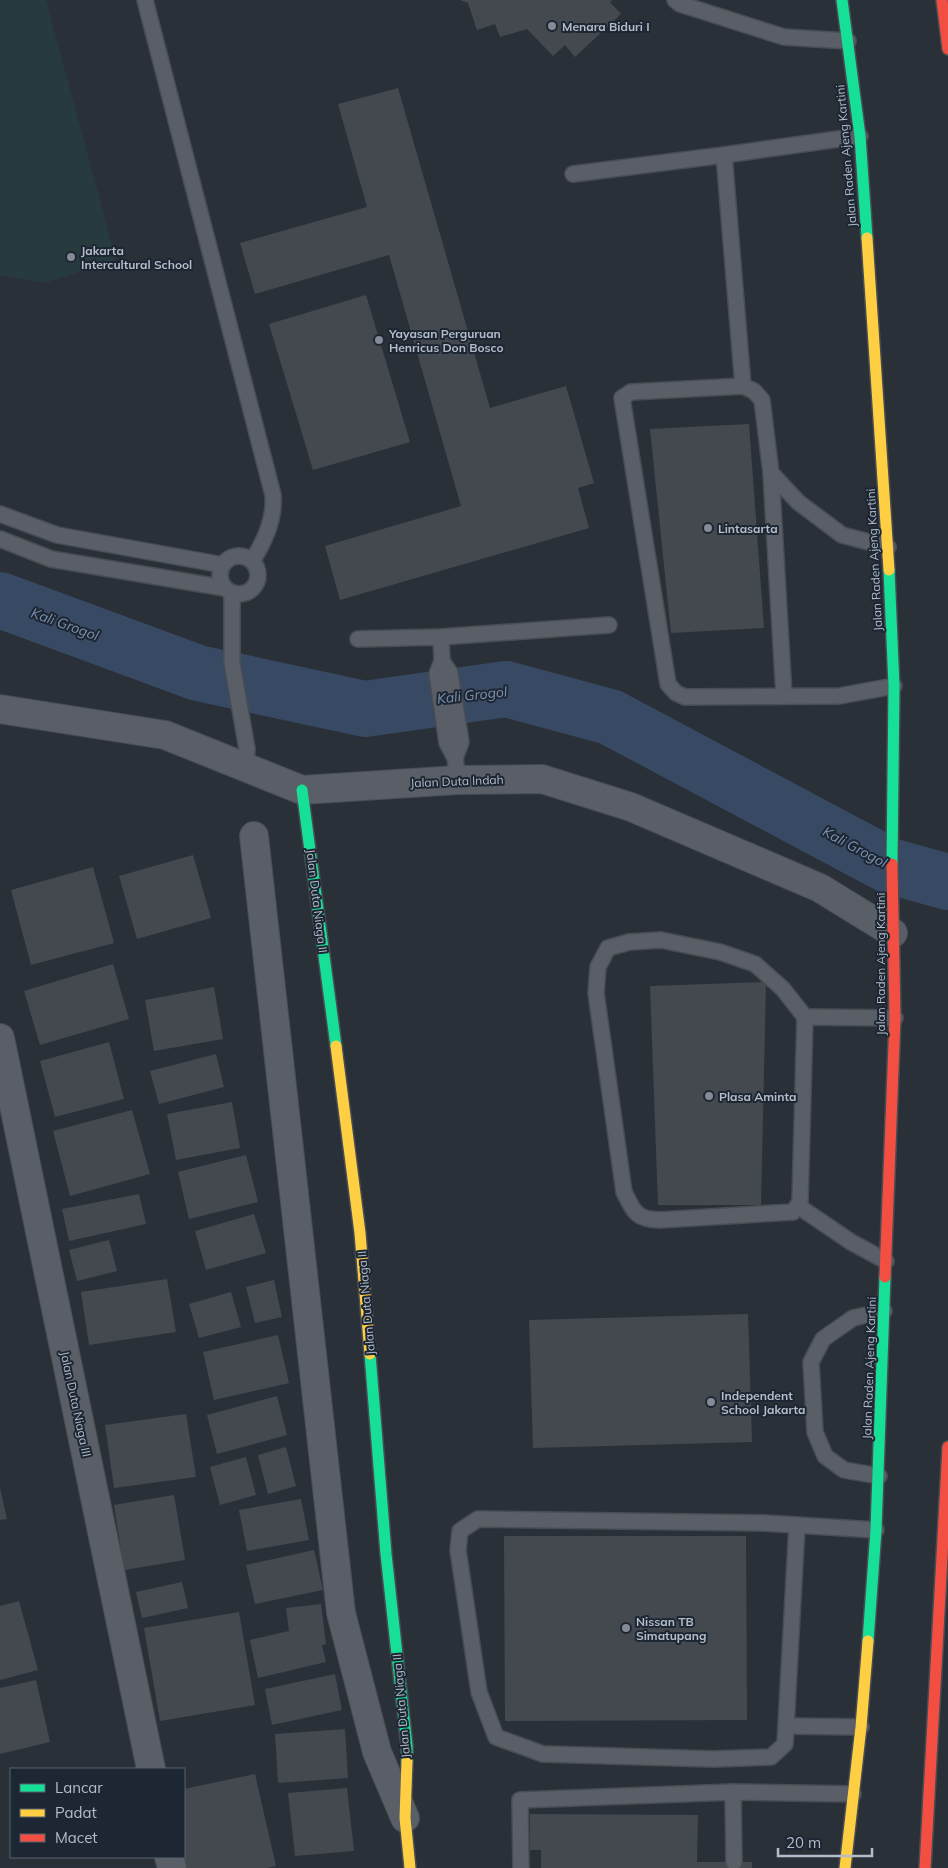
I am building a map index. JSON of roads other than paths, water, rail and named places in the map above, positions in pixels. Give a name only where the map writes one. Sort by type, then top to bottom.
[{"type":"main road","name":"Jalan Raden Ajeng Kartini","points":[[842,0],[860,136],[888,547],[894,686],[892,921],[895,1018],[876,1530],[861,1727],[845,1868]]},
{"type":"main road","points":[[942,0],[948,49]]},
{"type":"main road","name":"Jalan Duta Niaga II","points":[[302,790],[360,1233],[386,1554],[407,1746],[405,1818],[410,1868]]},
{"type":"main road","points":[[925,1868],[948,1447]]},
{"type":"street","name":"Jalan Duta Indah","points":[[0,709],[165,735],[247,759],[302,790],[456,769],[542,779],[631,807],[892,921]]},
{"type":"street","name":"Jalan Duta Niaga II","points":[[254,836],[341,1613],[377,1752],[405,1818]]},
{"type":"street","name":"Jalan Duta Niaga III","points":[[0,1038],[151,1768]]},
{"type":"lane","points":[[146,0],[273,495],[272,519],[263,544],[252,561]]},
{"type":"lane","points":[[675,0],[680,4],[784,37],[848,40]]},
{"type":"lane","points":[[573,174],[724,156],[860,136]]},
{"type":"lane","points":[[724,156],[744,386]]},
{"type":"lane","points":[[784,696],[771,474],[762,400],[754,391],[744,386],[631,392],[622,398],[621,406],[668,684],[676,693],[685,697],[839,696],[894,686]]},
{"type":"lane","points":[[771,474],[798,502],[842,535],[888,547]]},
{"type":"lane","points":[[0,514],[57,535],[222,564]]},
{"type":"lane","points":[[0,539],[50,559],[229,591],[241,594],[249,591],[255,585],[257,568],[252,561],[246,556],[237,555],[229,558],[222,564],[220,572],[221,581],[229,591],[232,663],[247,759]]},
{"type":"lane","points":[[358,639],[441,637],[609,625]]},
{"type":"lane","points":[[441,637],[443,669],[456,769]]},
{"type":"lane","points":[[661,940],[720,952],[755,964],[784,989],[805,1017],[798,1206],[790,1213],[659,1220],[644,1219],[633,1211],[624,1192],[596,993],[598,966],[608,948],[629,942],[661,940]]},
{"type":"lane","points":[[805,1017],[895,1018]]},
{"type":"lane","points":[[798,1206],[851,1242],[886,1261]]},
{"type":"lane","points":[[879,1476],[844,1470],[825,1456],[815,1432],[811,1362],[823,1339],[853,1318],[884,1312]]},
{"type":"lane","points":[[797,1525],[785,1744],[771,1757],[714,1759],[543,1754],[496,1737],[479,1692],[458,1550],[460,1531],[478,1519],[764,1522],[876,1530]]},
{"type":"lane","points":[[786,1726],[861,1727]]},
{"type":"lane","points":[[521,1868],[520,1800],[734,1792],[853,1794]]},
{"type":"lane","points":[[734,1792],[734,1862]]},
{"type":"waterway","name":"Kali Grogol","points":[[0,600],[198,673],[365,709],[506,689],[610,717],[890,866],[948,882]]},
{"type":"place","name":"Menara Biduri I","points":[[552,26]]},
{"type":"place","name":"Jakarta Intercultural School","points":[[71,257]]},
{"type":"place","name":"Yayasan Perguruan Henricus Don Bosco","points":[[379,340]]},
{"type":"place","name":"Lintasarta","points":[[708,528]]},
{"type":"place","name":"Plasa Aminta","points":[[709,1096]]},
{"type":"place","name":"Independent School Jakarta","points":[[711,1402]]},
{"type":"place","name":"Nissan TB Simatupang","points":[[626,1628]]}]
